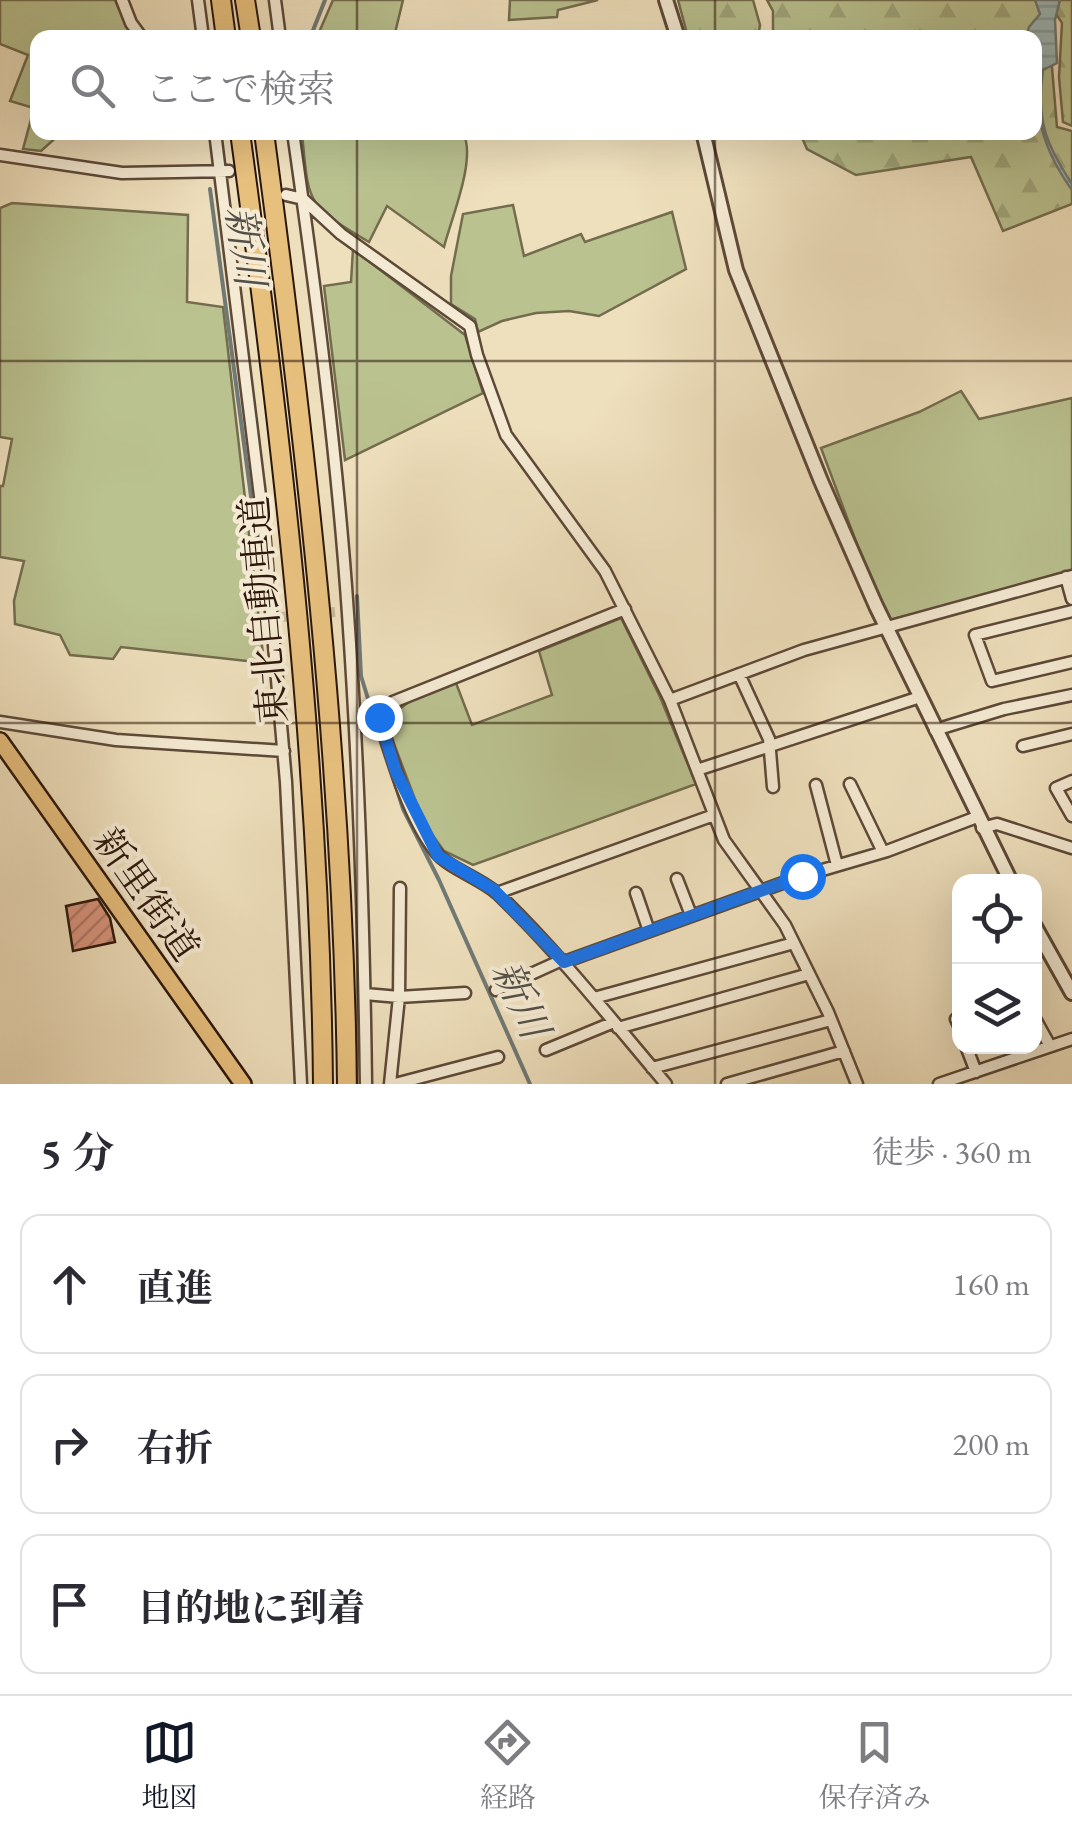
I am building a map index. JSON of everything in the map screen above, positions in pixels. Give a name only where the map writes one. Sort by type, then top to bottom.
[{"type":"highway","points":[[221,0],[225,30]]},
{"type":"highway","points":[[246,0],[250,30]]},
{"type":"highway","name":"東北自動車道","points":[[241,140],[276,410],[302,670],[319,936],[323,1084]]},
{"type":"highway","name":"東北自動車道","points":[[265,140],[300,408],[326,668],[341,900],[347,1084]]},
{"type":"main road","name":"新里街道","points":[[0,741],[243,1084]]},
{"type":"street","points":[[122,0],[136,30]]},
{"type":"street","points":[[198,0],[201,30]]},
{"type":"street","points":[[275,0],[279,30]]},
{"type":"street","points":[[666,0],[675,30]]},
{"type":"street","points":[[216,140],[224,170],[276,618],[301,1084]]},
{"type":"street","points":[[295,140],[323,348],[342,611],[361,724],[366,1084]]},
{"type":"street","points":[[705,140],[736,270],[822,485],[979,823],[1007,874]]},
{"type":"street","points":[[0,155],[122,173],[224,170]]},
{"type":"street","points":[[286,196],[302,199],[341,234],[470,326],[506,435],[605,571],[670,700],[724,840],[794,944],[857,1084]]},
{"type":"street","points":[[670,700],[804,650],[1069,577],[1072,599]]},
{"type":"street","points":[[361,724],[379,717],[394,702],[624,609]]},
{"type":"street","points":[[1072,611],[976,635],[992,681],[1072,662]]},
{"type":"street","points":[[739,674],[769,745],[773,787]]},
{"type":"street","points":[[935,730],[1004,709],[1072,695]]},
{"type":"street","points":[[697,770],[920,698]]},
{"type":"street","points":[[379,717],[396,772],[438,856],[497,894],[563,961],[666,1084]]},
{"type":"street","points":[[0,722],[116,740],[284,751]]},
{"type":"street","points":[[1023,746],[1072,734]]},
{"type":"street","points":[[1072,781],[1056,788],[1072,816]]},
{"type":"street","points":[[850,784],[884,852]]},
{"type":"street","points":[[816,786],[838,865]]},
{"type":"street","points":[[497,894],[714,815]]},
{"type":"street","points":[[496,990],[563,961],[760,890],[979,823],[997,824],[1072,848]]},
{"type":"street","points":[[677,879],[691,915]]},
{"type":"street","points":[[400,888],[393,1084],[498,1057]]},
{"type":"street","points":[[636,894],[649,931]]},
{"type":"street","points":[[1042,939],[1072,993]]},
{"type":"street","points":[[594,998],[794,944]]},
{"type":"street","points":[[546,1050],[616,1025],[809,974]]},
{"type":"street","points":[[365,994],[399,997],[466,993]]},
{"type":"street","points":[[652,1068],[831,1020]]},
{"type":"street","points":[[1042,1032],[1050,1046]]},
{"type":"street","points":[[939,1084],[1072,1039]]},
{"type":"street","points":[[727,1084],[844,1051]]},
{"type":"street","points":[[969,1054],[976,1072]]},
{"type":"green space","points":[[0,0],[115,0],[130,30],[30,30],[30,107],[10,101],[28,55],[0,44]]},
{"type":"green space","points":[[333,0],[403,0],[396,30],[320,30]]},
{"type":"green space","points":[[510,0],[598,0],[558,10],[557,17],[509,20]]},
{"type":"green space","points":[[678,0],[753,0],[760,25],[759,30],[686,30]]},
{"type":"green space","points":[[767,0],[1040,0],[1048,20],[1057,127],[1072,131],[1072,204],[1003,231],[971,157],[856,175],[807,149],[803,140],[1042,140],[1042,30],[773,30],[773,11]]},
{"type":"green space","points":[[1047,0],[1072,0],[1072,126],[1063,122],[1059,77],[1062,23]]},
{"type":"green space","points":[[30,123],[30,140],[53,140],[41,151],[23,149]]},
{"type":"green space","points":[[303,140],[465,140],[466,144],[465,173],[444,247],[387,206],[369,242],[322,210],[314,200],[306,175]]},
{"type":"green space","points":[[12,203],[188,215],[187,302],[223,307],[264,663],[121,647],[113,659],[70,655],[60,635],[15,624],[14,601],[24,561],[0,557],[0,486],[12,439],[0,437],[0,208]]},
{"type":"green space","points":[[513,205],[524,256],[581,234],[585,242],[672,212],[686,269],[599,316],[569,311],[536,313],[478,332],[475,319],[451,304],[451,276],[463,214]]},
{"type":"green space","points":[[353,249],[465,335],[483,393],[345,460],[324,286],[351,282]]},
{"type":"green space","points":[[961,391],[979,419],[1072,398],[1072,572],[890,620],[821,448],[919,412]]},
{"type":"green space","points":[[621,618],[660,697],[696,784],[473,865],[444,851],[424,823],[385,720],[422,692],[456,683],[472,725],[552,695],[539,651]]},
{"type":"water","points":[[1035,0],[1060,0],[1055,20],[1057,63],[1043,70],[1042,86],[1042,30],[1028,30],[1040,14]]},
{"type":"water","points":[[1042,117],[1049,143],[1072,190],[1050,153]]},
{"type":"building","points":[[98,899],[110,918],[115,942],[73,951],[66,906]]},
{"type":"waterway","name":"新川","points":[[313,30],[325,0]]},
{"type":"waterway","name":"新川","points":[[210,189],[258,549]]},
{"type":"waterway","name":"新川","points":[[357,596],[361,676],[373,715]]},
{"type":"waterway","name":"新川","points":[[391,771],[403,809],[530,1084]]},
{"type":"tunnel","points":[[281,617],[335,612]]},
{"type":"route","points":[[379,717],[396,772],[438,856],[494,890],[564,962],[802,876]]}]
